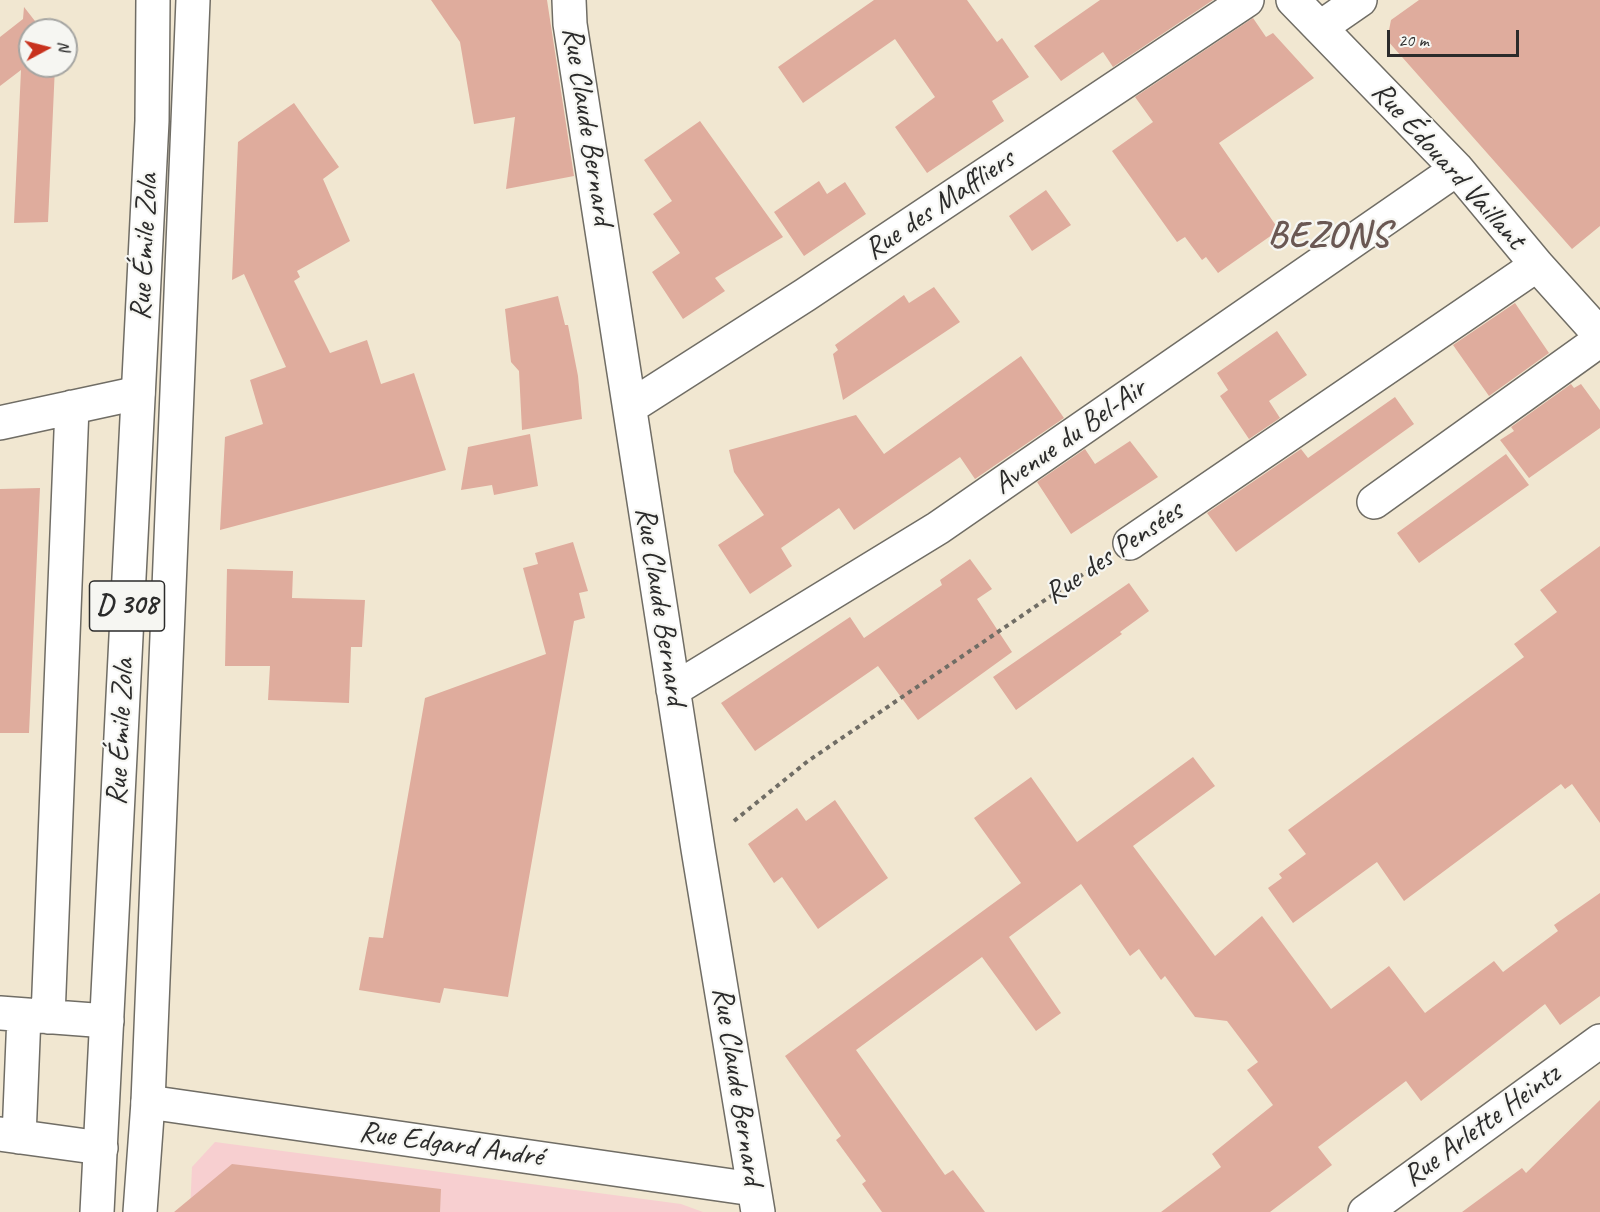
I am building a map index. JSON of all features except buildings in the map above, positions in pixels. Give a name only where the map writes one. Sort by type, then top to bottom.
[{"type":"street","name":"Rue Émile Zola","points":[[97,1212],[152,121],[153,0]]},
{"type":"street","name":"Rue Émile Zola","points":[[140,1212],[148,1102],[193,0]]},
{"type":"street","name":"Rue Claude Bernard","points":[[569,0],[570,24],[673,690],[755,1200]]},
{"type":"street","name":"Rue des Maffliers","points":[[630,407],[805,296],[1247,0]]},
{"type":"street","name":"Rue Édouard Vaillant","points":[[1293,0],[1457,169],[1600,338]]},
{"type":"street","points":[[1321,27],[1360,0]]},
{"type":"street","name":"Avenue du Bel-Air","points":[[673,690],[938,528],[1457,169]]},
{"type":"street","name":"Rue des Pensées","points":[[1130,543],[1537,266]]},
{"type":"street","points":[[1374,502],[1600,338]]},
{"type":"street","points":[[0,423],[138,393]]},
{"type":"street","points":[[72,407],[24,1015],[9,1135],[101,1148]]},
{"type":"street","points":[[24,1015],[107,1021]]},
{"type":"street","name":"Rue Arlette Heintz","points":[[1365,1212],[1600,1041]]},
{"type":"street","name":"Rue Edgard André","points":[[148,1102],[755,1200]]},
{"type":"path","name":"Rue des Pensées","points":[[698,849],[808,761],[1130,543]]},
{"type":"shaded area","points":[[215,1142],[681,1204],[703,1212],[190,1212],[192,1167]]},
{"type":"district","name":"BEZONS","points":[[1329,237]]}]
